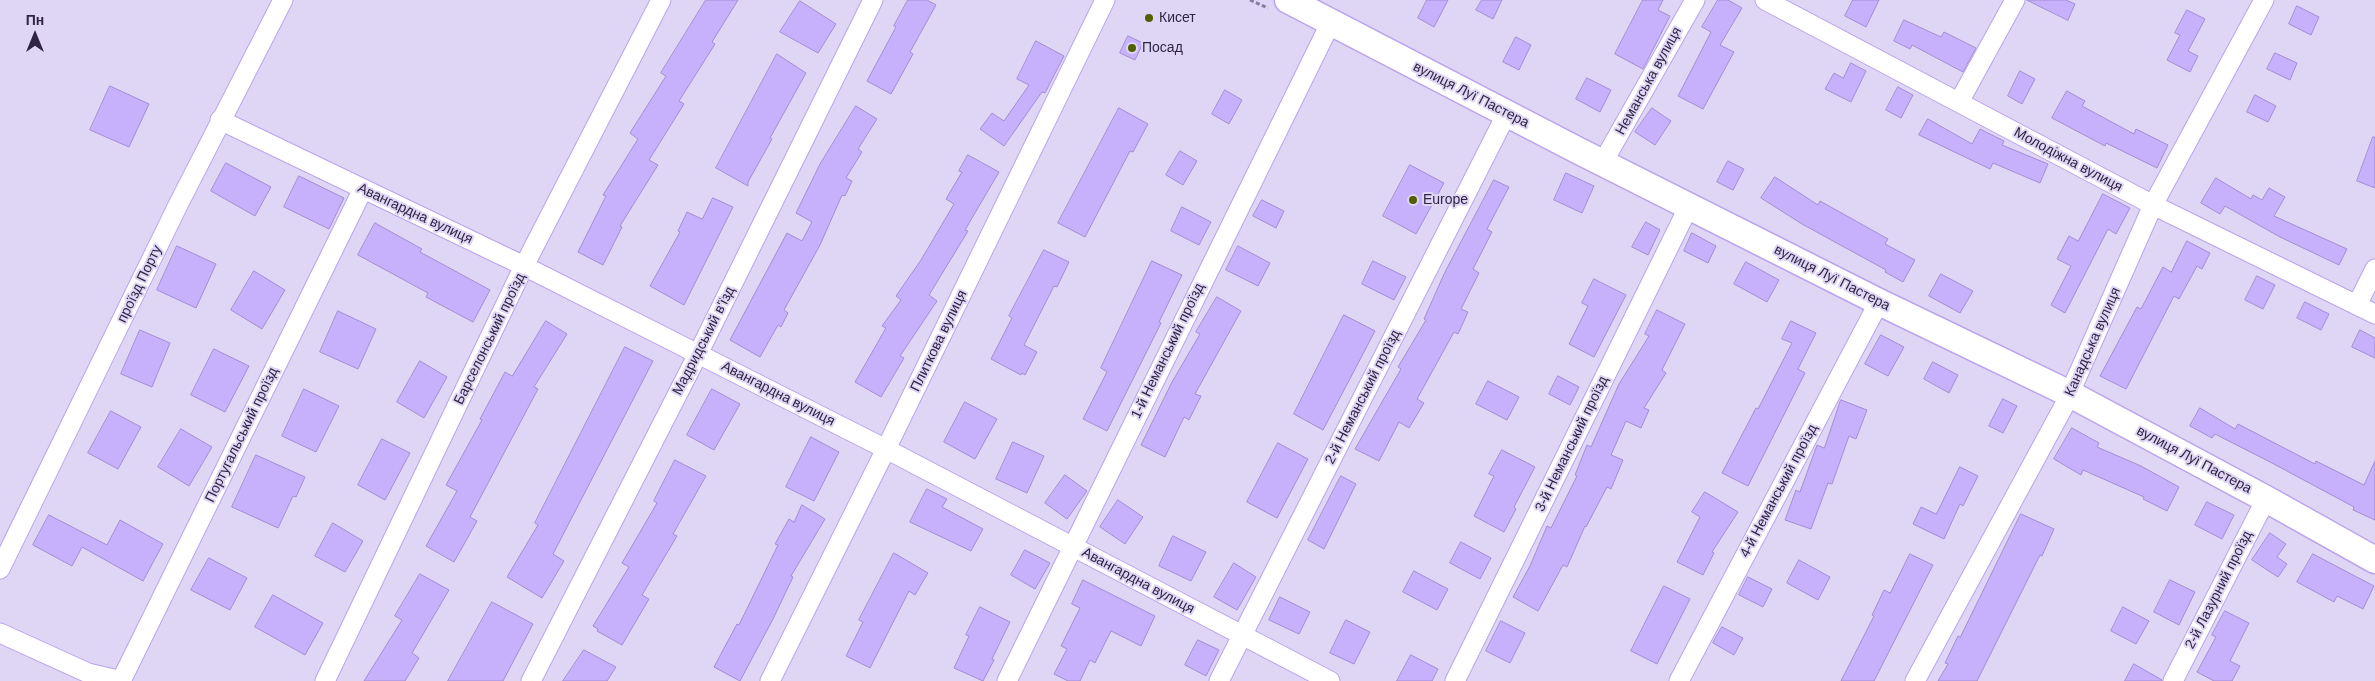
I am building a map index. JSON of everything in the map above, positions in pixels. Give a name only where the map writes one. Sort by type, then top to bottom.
[{"type":"street","name":"проїзд Порту","points":[[0,569],[220,120],[283,0]]},
{"type":"street","name":"Барселонський проїзд","points":[[325,681],[524,266],[662,0]]},
{"type":"street","name":"Мадридський в'їзд","points":[[531,681],[698,354],[873,0]]},
{"type":"street","name":"Плиткова вулиця","points":[[770,681],[886,449],[1105,0]]},
{"type":"street","name":"вулиця Луї Пастера","points":[[1288,0],[1879,302],[2070,394],[2375,560]]},
{"type":"street","name":"Неманська вулиця","points":[[1603,162],[1694,0]]},
{"type":"street","name":"Молодіжна вулиця","points":[[1765,0],[2153,205],[2375,314]]},
{"type":"street","points":[[1959,102],[2015,0]]},
{"type":"street","name":"Канадська вулиця","points":[[1915,681],[2070,394],[2153,205],[2264,0]]},
{"type":"street","name":"1-й Неманський проїзд","points":[[1007,681],[1331,22]]},
{"type":"street","name":"2-й Неманський проїзд","points":[[1219,681],[1506,113]]},
{"type":"street","name":"Авангардна вулиця","points":[[220,120],[524,266],[886,449],[1330,681]]},
{"type":"street","name":"Португальський проїзд","points":[[121,681],[363,190]]},
{"type":"street","name":"3-й Неманський проїзд","points":[[1455,681],[1689,206]]},
{"type":"street","points":[[2357,305],[2375,270]]},
{"type":"street","name":"4-й Неманський проїзд","points":[[1679,681],[1879,302]]},
{"type":"street","name":"2-й Лазурний проїзд","points":[[2173,681],[2266,499]]},
{"type":"street","points":[[0,633],[86,677],[121,681]]},
{"type":"building","points":[[706,0],[738,0],[712,42],[715,44],[679,101],[684,104],[649,160],[658,165],[620,226],[622,227],[603,265],[578,252],[606,196],[603,195],[638,139],[630,133],[666,76],[661,73]]},
{"type":"building","points":[[908,0],[927,0],[936,5],[910,52],[913,54],[891,94],[867,81]]},
{"type":"building","points":[[1427,0],[1448,0],[1434,27],[1418,18]]},
{"type":"building","points":[[1482,0],[1502,0],[1493,19],[1476,10]]},
{"type":"building","points":[[1643,0],[1663,0],[1658,10],[1670,16],[1643,69],[1615,54]]},
{"type":"building","points":[[1718,0],[1728,0],[1742,8],[1720,45],[1734,52],[1703,109],[1678,96],[1711,32],[1702,27]]},
{"type":"building","points":[[1853,0],[1879,0],[1866,27],[1845,16]]},
{"type":"building","points":[[2027,0],[2066,0],[2075,4],[2068,20]]},
{"type":"building","points":[[800,1],[836,24],[818,53],[780,32]]},
{"type":"building","points":[[2297,6],[2319,17],[2311,35],[2289,24]]},
{"type":"building","points":[[2187,10],[2205,19],[2188,51],[2198,56],[2190,72],[2167,60],[2180,35],[2175,33]]},
{"type":"building","points":[[1904,20],[1941,37],[1944,32],[1976,48],[1963,72],[1912,45],[1910,49],[1894,41]]},
{"type":"building","name":"Посад","points":[[1128,36],[1143,43],[1135,60],[1120,53]]},
{"type":"building","points":[[1516,37],[1531,45],[1519,70],[1503,62]]},
{"type":"building","points":[[1036,41],[1064,56],[1045,93],[1042,92],[1004,146],[980,129],[992,113],[1004,121],[1029,85],[1017,79]]},
{"type":"building","points":[[2275,53],[2297,63],[2290,80],[2267,69]]},
{"type":"building","points":[[777,54],[806,73],[770,138],[772,139],[748,182],[748,186],[716,168]]},
{"type":"building","points":[[1851,63],[1866,71],[1851,102],[1825,89],[1834,73],[1843,78]]},
{"type":"building","points":[[2020,71],[2035,79],[2022,104],[2008,96]]},
{"type":"building","points":[[1587,78],[1611,90],[1600,112],[1576,99]]},
{"type":"building","points":[[110,86],[149,104],[129,147],[90,130]]},
{"type":"building","points":[[1898,87],[1913,95],[1901,118],[1886,110]]},
{"type":"building","points":[[1225,90],[1242,100],[1229,124],[1212,114]]},
{"type":"building","points":[[2067,91],[2085,101],[2082,106],[2134,134],[2136,129],[2168,145],[2157,168],[2106,143],[2105,146],[2052,118]]},
{"type":"building","points":[[2255,95],[2276,106],[2268,122],[2247,112]]},
{"type":"building","points":[[856,106],[877,119],[858,149],[862,152],[846,178],[852,181],[845,196],[842,195],[820,245],[784,310],[788,313],[781,327],[778,325],[760,357],[730,340],[787,233],[802,241],[812,222],[796,213],[820,164]]},
{"type":"building","points":[[1119,108],[1148,124],[1133,152],[1130,151],[1085,237],[1058,223]]},
{"type":"building","points":[[1652,108],[1671,121],[1655,145],[1635,132]]},
{"type":"building","points":[[1928,119],[1972,144],[1980,129],[2004,141],[2002,145],[2048,164],[2040,183],[1993,163],[1990,169],[1919,135]]},
{"type":"building","points":[[2373,137],[2375,137],[2375,188],[2357,181]]},
{"type":"building","points":[[1180,151],[1197,161],[1183,185],[1166,175]]},
{"type":"building","points":[[968,155],[999,172],[965,230],[968,231],[929,295],[937,301],[900,356],[904,358],[881,397],[855,382],[886,328],[882,326],[901,300],[896,296],[921,260],[954,204],[946,199],[962,172],[959,171]]},
{"type":"building","points":[[1728,161],[1744,169],[1733,190],[1717,182]]},
{"type":"building","points":[[226,163],[271,187],[255,216],[211,191]]},
{"type":"building","name":"Europe","points":[[1410,165],[1444,183],[1416,234],[1383,216]]},
{"type":"building","points":[[1566,173],[1594,186],[1582,213],[1554,200]]},
{"type":"building","points":[[299,176],[344,198],[329,229],[284,207]]},
{"type":"building","points":[[1775,177],[1818,205],[1820,201],[1888,239],[1885,244],[1915,260],[1903,282],[1885,272],[1886,270],[1802,224],[1761,198]]},
{"type":"building","points":[[2216,178],[2251,199],[2253,195],[2262,200],[2269,188],[2285,197],[2274,216],[2347,249],[2339,265],[2280,237],[2225,206],[2220,214],[2201,203]]},
{"type":"building","points":[[1494,180],[1509,187],[1487,229],[1492,232],[1473,269],[1479,273],[1461,309],[1468,312],[1458,334],[1454,332],[1417,399],[1424,403],[1409,428],[1399,422],[1379,461],[1355,449],[1401,369],[1398,367],[1426,320],[1424,319],[1445,272]]},
{"type":"building","points":[[2103,194],[2130,208],[2116,234],[2108,229],[2065,313],[2051,305],[2071,266],[2057,259],[2069,236],[2078,241]]},
{"type":"building","points":[[713,198],[733,207],[684,305],[650,286],[680,232],[678,231],[687,212],[702,219]]},
{"type":"building","points":[[1262,200],[1284,211],[1276,228],[1253,216]]},
{"type":"building","points":[[1182,207],[1211,222],[1199,245],[1171,231]]},
{"type":"building","points":[[1646,222],[1660,230],[1648,255],[1632,247]]},
{"type":"building","points":[[375,223],[422,249],[420,252],[490,290],[473,322],[426,297],[428,293],[358,255]]},
{"type":"building","points":[[1692,233],[1716,246],[1708,263],[1684,251]]},
{"type":"building","points":[[2187,241],[2210,253],[2202,269],[2197,266],[2179,299],[2174,296],[2126,389],[2100,376],[2137,307],[2141,309],[2163,267],[2171,272]]},
{"type":"building","points":[[177,246],[216,264],[196,308],[157,290]]},
{"type":"building","points":[[1238,246],[1270,263],[1258,286],[1226,270]]},
{"type":"building","points":[[1044,250],[1069,262],[1057,287],[1054,286],[1024,345],[1037,352],[1025,375],[1022,373],[1021,375],[991,359],[1012,318],[1009,316]]},
{"type":"building","points":[[1152,261],[1182,275],[1159,322],[1161,323],[1107,431],[1083,419],[1107,372],[1101,368]]},
{"type":"building","points":[[1373,261],[1406,277],[1394,300],[1362,284]]},
{"type":"building","points":[[1746,262],[1779,280],[1767,302],[1734,284]]},
{"type":"building","points":[[254,271],[285,290],[262,329],[231,310]]},
{"type":"building","points":[[1941,274],[1973,291],[1960,313],[1929,296]]},
{"type":"building","points":[[2257,276],[2275,285],[2263,309],[2245,300]]},
{"type":"building","points":[[1594,279],[1626,295],[1594,357],[1569,344],[1588,306],[1582,303]]},
{"type":"building","points":[[1217,297],[1241,311],[1195,394],[1201,396],[1189,420],[1184,417],[1165,457],[1141,445],[1172,382],[1200,334],[1196,332]]},
{"type":"building","points":[[2305,302],[2329,314],[2321,330],[2297,318]]},
{"type":"building","points":[[1657,310],[1685,324],[1662,370],[1666,373],[1644,408],[1649,410],[1641,428],[1626,421],[1611,455],[1623,460],[1611,489],[1607,487],[1585,526],[1567,567],[1563,565],[1538,611],[1513,597],[1530,566],[1547,526],[1551,528],[1577,476],[1575,475],[1587,445],[1591,447],[1619,384],[1649,336],[1645,334]]},
{"type":"building","points":[[338,311],[376,329],[358,369],[320,352]]},
{"type":"building","points":[[1344,315],[1375,331],[1323,430],[1294,414]]},
{"type":"building","points":[[546,321],[567,334],[534,387],[538,389],[470,517],[477,521],[454,562],[426,546],[457,491],[446,485],[482,420],[480,419],[505,372],[512,376]]},
{"type":"building","points":[[1791,321],[1816,333],[1798,369],[1805,373],[1748,486],[1722,473],[1792,343],[1782,339]]},
{"type":"building","points":[[140,330],[170,343],[152,387],[121,374]]},
{"type":"building","points":[[2360,330],[2375,338],[2375,358],[2352,347]]},
{"type":"building","points":[[1881,335],[1904,347],[1888,376],[1865,364]]},
{"type":"building","points":[[625,347],[653,361],[553,554],[564,561],[542,598],[507,577],[538,525],[535,523]]},
{"type":"building","points":[[214,349],[249,366],[225,412],[191,395]]},
{"type":"building","points":[[420,361],[447,377],[424,418],[397,402]]},
{"type":"building","points":[[1933,362],[1958,375],[1949,393],[1924,379]]},
{"type":"building","points":[[1558,376],[1579,387],[1570,405],[1549,394]]},
{"type":"building","points":[[1488,381],[1519,397],[1507,420],[1476,404]]},
{"type":"building","points":[[304,389],[339,406],[316,452],[282,436]]},
{"type":"building","points":[[712,389],[740,404],[714,450],[687,435]]},
{"type":"building","points":[[2003,399],[2017,406],[2003,433],[1989,426]]},
{"type":"building","points":[[1841,400],[1867,410],[1856,439],[1849,436],[1832,484],[1828,483],[1811,529],[1785,520],[1796,490],[1800,492],[1817,445],[1824,448]]},
{"type":"building","points":[[965,402],[997,419],[975,459],[944,442]]},
{"type":"building","points":[[2200,408],[2235,429],[2238,424],[2315,464],[2316,461],[2364,485],[2375,461],[2375,520],[2353,510],[2354,507],[2215,434],[2212,438],[2190,426]]},
{"type":"building","points":[[111,411],[141,427],[118,469],[88,453]]},
{"type":"building","points":[[2072,428],[2099,443],[2097,447],[2141,466],[2179,487],[2167,511],[2143,499],[2144,497],[2083,470],[2081,475],[2054,459]]},
{"type":"building","points":[[181,429],[212,447],[189,486],[158,467]]},
{"type":"building","points":[[811,437],[839,452],[814,501],[786,487]]},
{"type":"building","points":[[382,439],[410,453],[385,500],[358,485]]},
{"type":"building","points":[[1013,442],[1044,456],[1027,493],[996,479]]},
{"type":"building","points":[[1278,443],[1308,459],[1277,518],[1247,502]]},
{"type":"building","points":[[1502,450],[1535,467],[1514,507],[1516,509],[1504,532],[1474,516],[1494,476],[1489,474]]},
{"type":"building","points":[[256,455],[305,477],[296,497],[293,496],[278,528],[232,507]]},
{"type":"building","points":[[675,460],[706,476],[673,534],[677,536],[642,595],[649,599],[622,645],[597,631],[598,629],[593,626],[629,567],[622,563],[657,503],[654,501]]},
{"type":"building","points":[[1960,467],[1978,476],[1963,506],[1960,504],[1944,539],[1913,524],[1921,507],[1936,514]]},
{"type":"building","points":[[1065,475],[1087,491],[1067,519],[1045,503]]},
{"type":"building","points":[[1341,476],[1356,484],[1324,549],[1308,540]]},
{"type":"building","points":[[927,489],[947,499],[942,507],[983,529],[971,551],[910,522]]},
{"type":"building","points":[[1705,492],[1738,512],[1712,552],[1714,553],[1703,575],[1677,562],[1700,517],[1692,512]]},
{"type":"building","points":[[1118,500],[1143,517],[1125,544],[1100,527]]},
{"type":"building","points":[[2207,502],[2234,515],[2222,539],[2195,525]]},
{"type":"building","points":[[802,505],[825,519],[791,576],[793,577],[773,619],[740,681],[714,667],[737,624],[739,625],[778,545],[775,544],[789,519],[794,522]]},
{"type":"building","points":[[2021,514],[2054,529],[2042,556],[2040,555],[1977,681],[1938,681],[1948,664],[1945,663],[1958,636],[1960,637]]},
{"type":"building","points":[[49,515],[107,545],[120,520],[163,544],[143,581],[82,547],[72,566],[33,545]]},
{"type":"building","points":[[333,523],[363,541],[345,572],[315,556]]},
{"type":"building","points":[[2270,533],[2286,544],[2277,557],[2287,564],[2278,577],[2252,560]]},
{"type":"building","points":[[1173,536],[1206,552],[1191,581],[1159,566]]},
{"type":"building","points":[[1461,542],[1491,558],[1480,579],[1450,563]]},
{"type":"building","points":[[1025,550],[1050,563],[1035,589],[1011,575]]},
{"type":"building","points":[[894,553],[928,573],[915,595],[909,591],[870,668],[846,656],[863,622],[859,620]]},
{"type":"building","points":[[1910,554],[1933,565],[1874,681],[1841,681],[1874,616],[1872,615],[1884,590],[1890,593]]},
{"type":"building","points":[[2313,554],[2374,586],[2363,609],[2337,596],[2334,602],[2297,582]]},
{"type":"building","points":[[209,558],[247,578],[230,610],[191,590]]},
{"type":"building","points":[[1799,560],[1830,577],[1818,600],[1787,583]]},
{"type":"building","points":[[1234,563],[1256,577],[1237,610],[1214,597]]},
{"type":"building","points":[[1414,571],[1448,589],[1437,610],[1403,592]]},
{"type":"building","points":[[420,574],[449,590],[412,653],[419,658],[405,681],[364,681],[402,620],[395,616]]},
{"type":"building","points":[[1748,577],[1772,589],[1763,607],[1739,595]]},
{"type":"building","points":[[1083,580],[1155,616],[1141,646],[1111,631],[1095,663],[1090,660],[1080,681],[1068,681],[1054,674],[1067,649],[1061,646],[1080,608],[1072,604]]},
{"type":"building","points":[[2170,580],[2195,592],[2179,625],[2154,612]]},
{"type":"building","points":[[1664,586],[1690,599],[1657,664],[1631,651]]},
{"type":"building","points":[[273,595],[323,623],[305,655],[255,627]]},
{"type":"building","points":[[1280,597],[1310,612],[1299,634],[1269,620]]},
{"type":"building","points":[[492,602],[533,624],[503,681],[448,681]]},
{"type":"building","points":[[980,607],[1010,622],[983,681],[954,668],[969,636],[966,635]]},
{"type":"building","points":[[2123,607],[2149,621],[2136,644],[2111,631]]},
{"type":"building","points":[[2225,611],[2249,623],[2230,661],[2240,666],[2232,681],[2214,681],[2197,672],[2216,637],[2212,635]]},
{"type":"building","points":[[1346,620],[1370,632],[1354,664],[1330,653]]},
{"type":"building","points":[[1501,621],[1525,633],[1510,663],[1486,651]]},
{"type":"building","points":[[1722,627],[1743,638],[1734,655],[1713,643]]},
{"type":"building","points":[[1198,640],[1219,650],[1206,676],[1185,665]]},
{"type":"building","points":[[584,650],[616,667],[607,681],[563,681]]},
{"type":"building","points":[[1411,655],[1438,669],[1432,681],[1397,681]]},
{"type":"building","points":[[2134,664],[2162,680],[2162,681],[2125,681]]},
{"type":"place","name":"Кисет","points":[[1149,18]]},
{"type":"place","name":"Посад","points":[[1132,48]]},
{"type":"place","name":"Europe","points":[[1413,200]]}]
